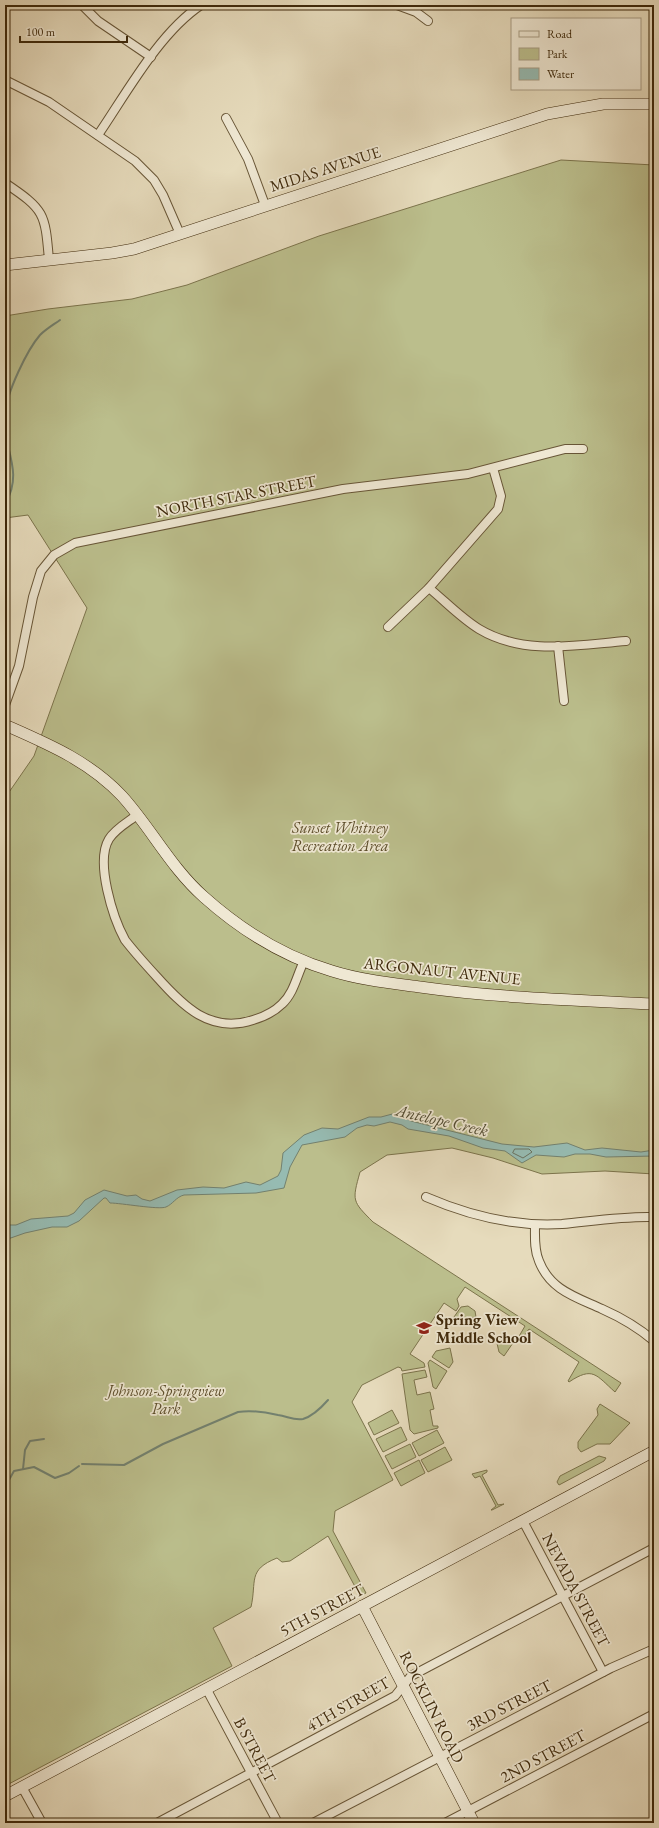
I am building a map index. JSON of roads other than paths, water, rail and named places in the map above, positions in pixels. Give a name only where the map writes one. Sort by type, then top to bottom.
[{"type":"street","points":[[82,5],[98,21],[151,57]]},
{"type":"street","points":[[98,135],[151,57],[181,22],[201,5]]},
{"type":"street","points":[[397,5],[416,12],[428,21]]},
{"type":"street","points":[[5,80],[49,102],[135,161],[154,180],[172,212],[180,234]]},
{"type":"street","name":"MIDAS AVENUE","points":[[5,265],[124,251],[547,114],[603,104],[654,104]]},
{"type":"street","points":[[226,118],[248,159],[265,205]]},
{"type":"street","points":[[5,183],[29,199],[41,213],[46,229],[49,260]]},
{"type":"street","name":"NORTH STAR STREET","points":[[5,705],[19,666],[37,582],[46,564],[62,549],[75,543],[93,538],[343,489],[447,477],[493,468],[565,449],[583,449]]},
{"type":"street","points":[[388,627],[429,588],[498,509],[501,496],[493,468]]},
{"type":"street","points":[[429,588],[466,619],[494,636],[527,646],[558,646],[626,641]]},
{"type":"street","points":[[558,646],[564,701]]},
{"type":"street","name":"ARGONAUT AVENUE","points":[[5,725],[75,758],[111,786],[137,815],[167,857],[186,879],[218,909],[268,944],[304,961],[353,977],[445,991],[654,1004]]},
{"type":"street","points":[[137,815],[114,833],[106,846],[104,864],[110,900],[125,940],[182,1004],[196,1014],[219,1022],[238,1023],[258,1018],[274,1010],[288,998],[304,961]]},
{"type":"street","points":[[426,1197],[452,1208],[482,1217],[502,1222],[535,1225],[562,1224],[622,1217],[654,1217]]},
{"type":"street","points":[[535,1225],[538,1261],[552,1283],[572,1296],[616,1316],[654,1341]]},
{"type":"street","name":"5TH STREET","points":[[5,1796],[207,1690],[654,1451]]},
{"type":"street","name":"NEVADA STREET","points":[[523,1521],[603,1672]]},
{"type":"street","name":"4TH STREET","points":[[158,1823],[252,1774],[395,1696],[411,1676],[654,1548]]},
{"type":"street","name":"ROCKLIN ROAD","points":[[362,1606],[474,1823]]},
{"type":"street","name":"3RD STREET","points":[[314,1823],[603,1672],[654,1648]]},
{"type":"street","name":"B STREET","points":[[207,1690],[278,1823]]},
{"type":"street","name":"2ND STREET","points":[[445,1823],[654,1714]]},
{"type":"street","points":[[22,1787],[42,1823]]},
{"type":"water","points":[[396,1113],[411,1121],[502,1144],[534,1147],[567,1143],[585,1150],[602,1148],[641,1152],[654,1150],[654,1156],[606,1157],[590,1154],[575,1154],[564,1157],[536,1155],[522,1163],[505,1151],[483,1148],[449,1136],[408,1129],[402,1125],[390,1122],[357,1128],[345,1137],[302,1145],[290,1167],[284,1188],[256,1193],[184,1195],[168,1206],[162,1208],[110,1203],[106,1198],[104,1198],[79,1221],[67,1227],[52,1227],[25,1233],[5,1240],[5,1225],[16,1225],[31,1219],[68,1216],[74,1213],[85,1200],[104,1190],[127,1196],[136,1195],[142,1199],[150,1201],[177,1190],[203,1187],[224,1188],[246,1182],[260,1185],[278,1176],[281,1170],[283,1153],[304,1135],[322,1128],[338,1129],[369,1117],[381,1117]]},
{"type":"waterway","points":[[5,413],[9,394],[29,351],[40,335],[60,320]]},
{"type":"waterway","points":[[5,434],[13,469],[10,495],[5,504]]},
{"type":"waterway","points":[[82,1464],[124,1465],[163,1444],[238,1412],[248,1411],[268,1413],[294,1419],[303,1419],[317,1411],[328,1400]]},
{"type":"waterway","points":[[23,1469],[25,1450],[30,1441],[44,1439]]},
{"type":"waterway","points":[[5,1487],[14,1471],[34,1467],[55,1478],[69,1473],[79,1466]]},
{"type":"place","name":"Spring View Middle School","points":[[424,1328]]},
{"type":"park label","name":"Sunset Whitney Recreation Area","points":[[340,836]]},
{"type":"park label","name":"Johnson-Springview Park","points":[[166,1399]]},
{"type":"water label","name":"Antelope Creek","points":[[442,1120]]}]
